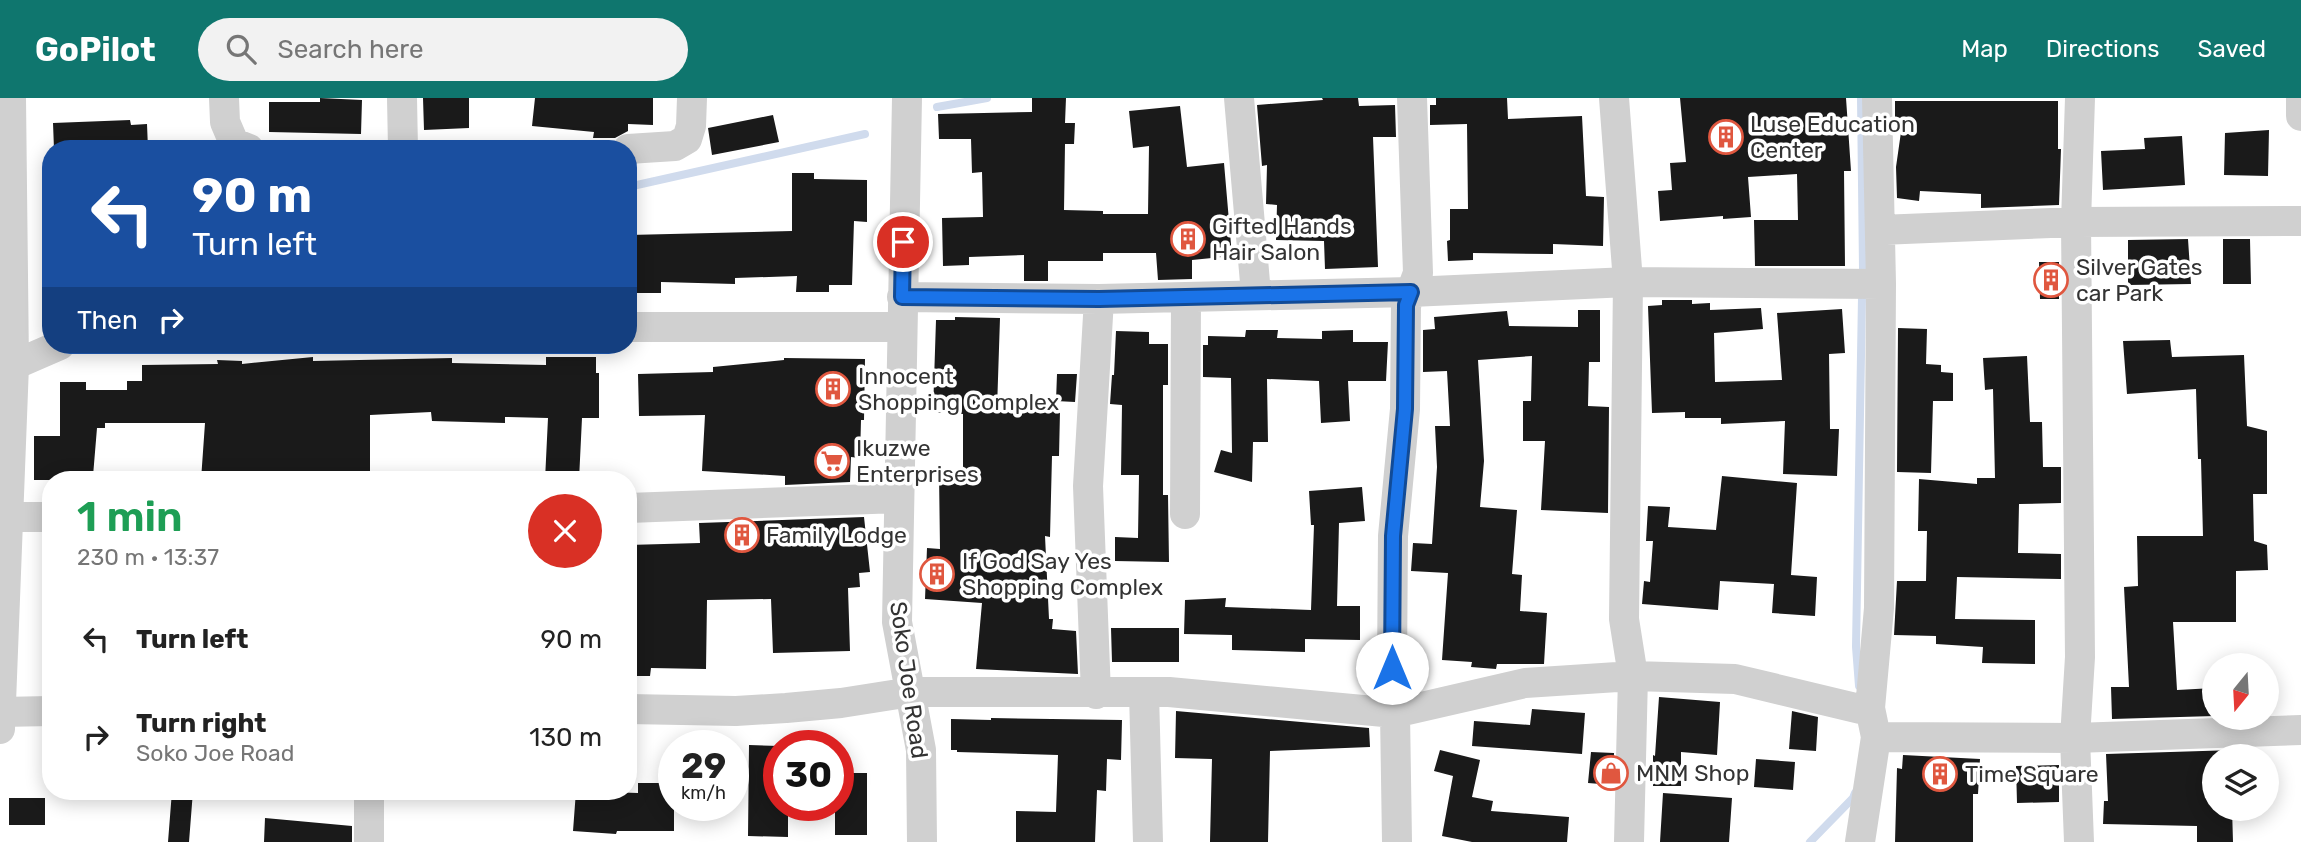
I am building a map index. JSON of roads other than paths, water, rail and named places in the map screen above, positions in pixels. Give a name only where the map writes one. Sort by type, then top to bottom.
[{"type":"street","points":[[11,98],[6,277],[14,365],[0,717],[42,712]]},
{"type":"street","points":[[224,98],[225,122],[232,140]]},
{"type":"street","points":[[402,98],[403,140]]},
{"type":"street","points":[[637,148],[675,146],[687,139],[691,126],[692,98]]},
{"type":"street","name":"Soko Joe Road","points":[[907,98],[897,622],[921,750],[922,842]]},
{"type":"street","points":[[1239,98],[1256,294]]},
{"type":"street","points":[[1397,842],[1392,668],[1393,536],[1405,409],[1406,305],[1418,273],[1412,98]]},
{"type":"street","points":[[1614,98],[1628,282],[1624,619],[1633,676],[1629,842]]},
{"type":"street","points":[[1860,842],[1876,737],[1870,708],[1879,608],[1881,284],[1877,98]]},
{"type":"street","points":[[2079,842],[2075,738],[2080,657],[2076,222],[2080,98]]},
{"type":"street","points":[[2301,98],[2301,116]]},
{"type":"street","points":[[1880,230],[2076,222],[2301,221]]},
{"type":"street","points":[[902,297],[1186,298],[1256,294],[1411,292],[1628,282],[1881,284]]},
{"type":"street","points":[[1185,514],[1186,298]]},
{"type":"street","points":[[1096,694],[1088,486],[1099,299]]},
{"type":"street","points":[[637,327],[902,327]]},
{"type":"street","points":[[14,365],[42,353]]},
{"type":"street","points":[[7,498],[42,513]]},
{"type":"street","points":[[637,508],[898,498]]},
{"type":"street","points":[[637,709],[736,711],[786,708],[911,692],[1169,692],[1395,713],[1525,683],[1633,676],[1735,679],[1860,709],[1870,708]]},
{"type":"street","points":[[1144,693],[1148,842]]},
{"type":"street","points":[[1876,737],[2075,738],[2301,730]]},
{"type":"street","points":[[369,800],[369,842]]},
{"type":"waterway","points":[[937,107],[987,98]]},
{"type":"waterway","points":[[1861,98],[1863,269]]},
{"type":"waterway","points":[[637,185],[865,134]]},
{"type":"waterway","points":[[1859,686],[1856,647],[1862,297]]},
{"type":"waterway","points":[[1810,842],[1855,793]]},
{"type":"place","name":"Luse Education Center","points":[[1726,137]]},
{"type":"place","name":"Gifted Hands Hair Salon","points":[[1188,239]]},
{"type":"place","name":"Silver Gates car Park","points":[[2051,280]]},
{"type":"place","name":"Innocent Shopping Complex","points":[[833,389]]},
{"type":"place","name":"Ikuzwe Enterprises","points":[[832,461]]},
{"type":"place","name":"Family Lodge","points":[[742,535]]},
{"type":"place","name":"If God Say Yes Shopping Complex","points":[[937,574]]},
{"type":"place","name":"MNM Shop","points":[[1611,773]]},
{"type":"place","name":"Time Square","points":[[1940,774]]}]
